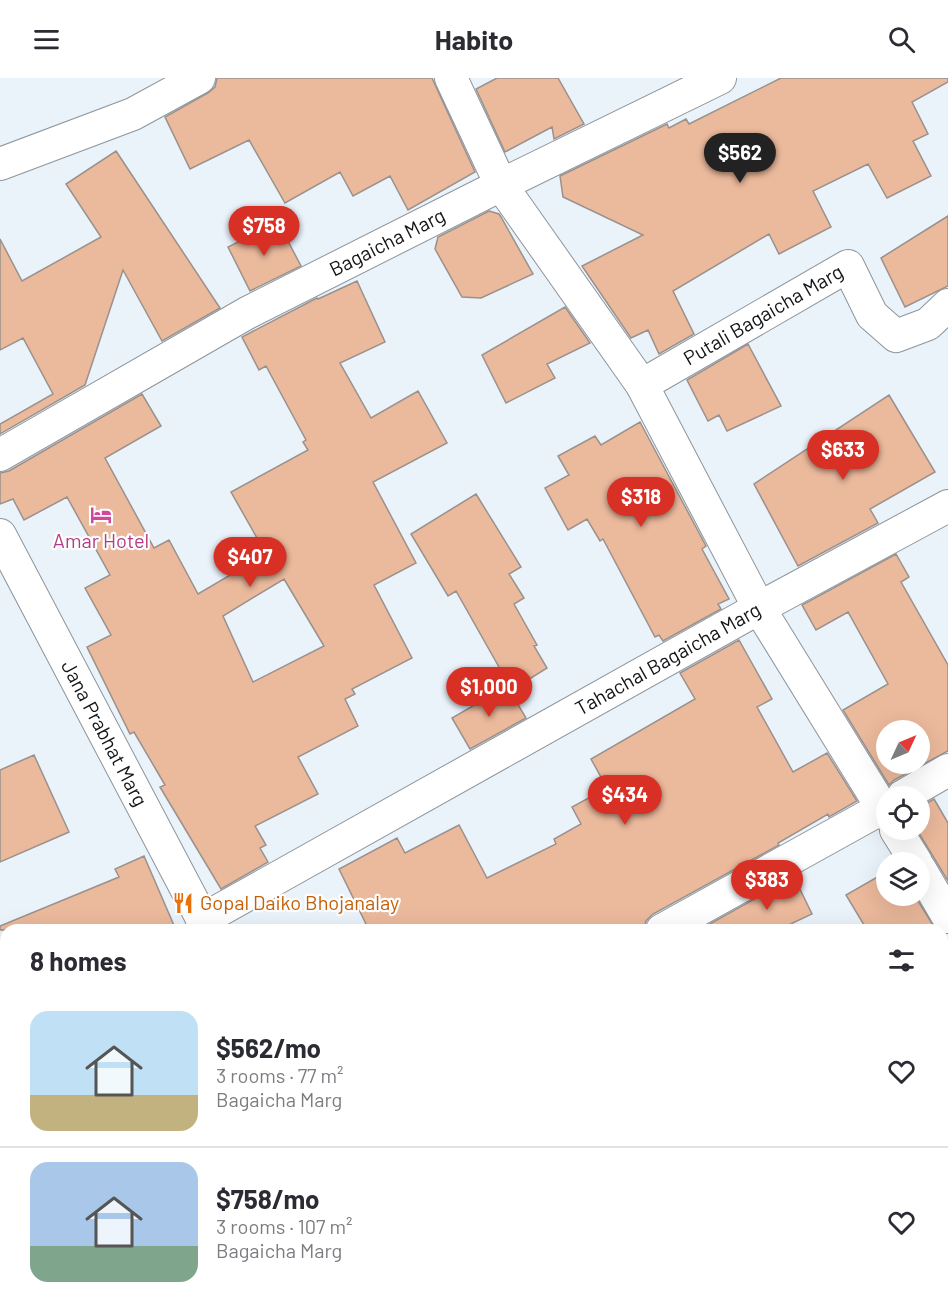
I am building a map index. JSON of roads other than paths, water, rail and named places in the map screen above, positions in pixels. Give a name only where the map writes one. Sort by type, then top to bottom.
[{"type":"street","points":[[0,164],[133,114],[199,78]]},
{"type":"street","points":[[451,78],[501,185],[642,385],[759,609],[876,788]]},
{"type":"street","name":"Bagaicha Marg","points":[[0,456],[247,314],[501,185],[720,78]]},
{"type":"street","name":"Putali Bagaicha Marg","points":[[642,385],[848,266],[872,315],[896,336],[928,324],[948,305]]},
{"type":"street","name":"Tahachal Bagaicha Marg","points":[[207,924],[759,609],[948,506]]},
{"type":"street","name":"Jana Prabhat Marg","points":[[0,535],[204,924]]},
{"type":"street","points":[[926,786],[948,770]]},
{"type":"street","points":[[674,924],[876,819]]},
{"type":"street","points":[[930,886],[948,917]]},
{"type":"place","name":"Amar Hotel","points":[[101,515]]},
{"type":"place","name":"Gopal Daiko Bhojanalay","points":[[183,903]]}]
